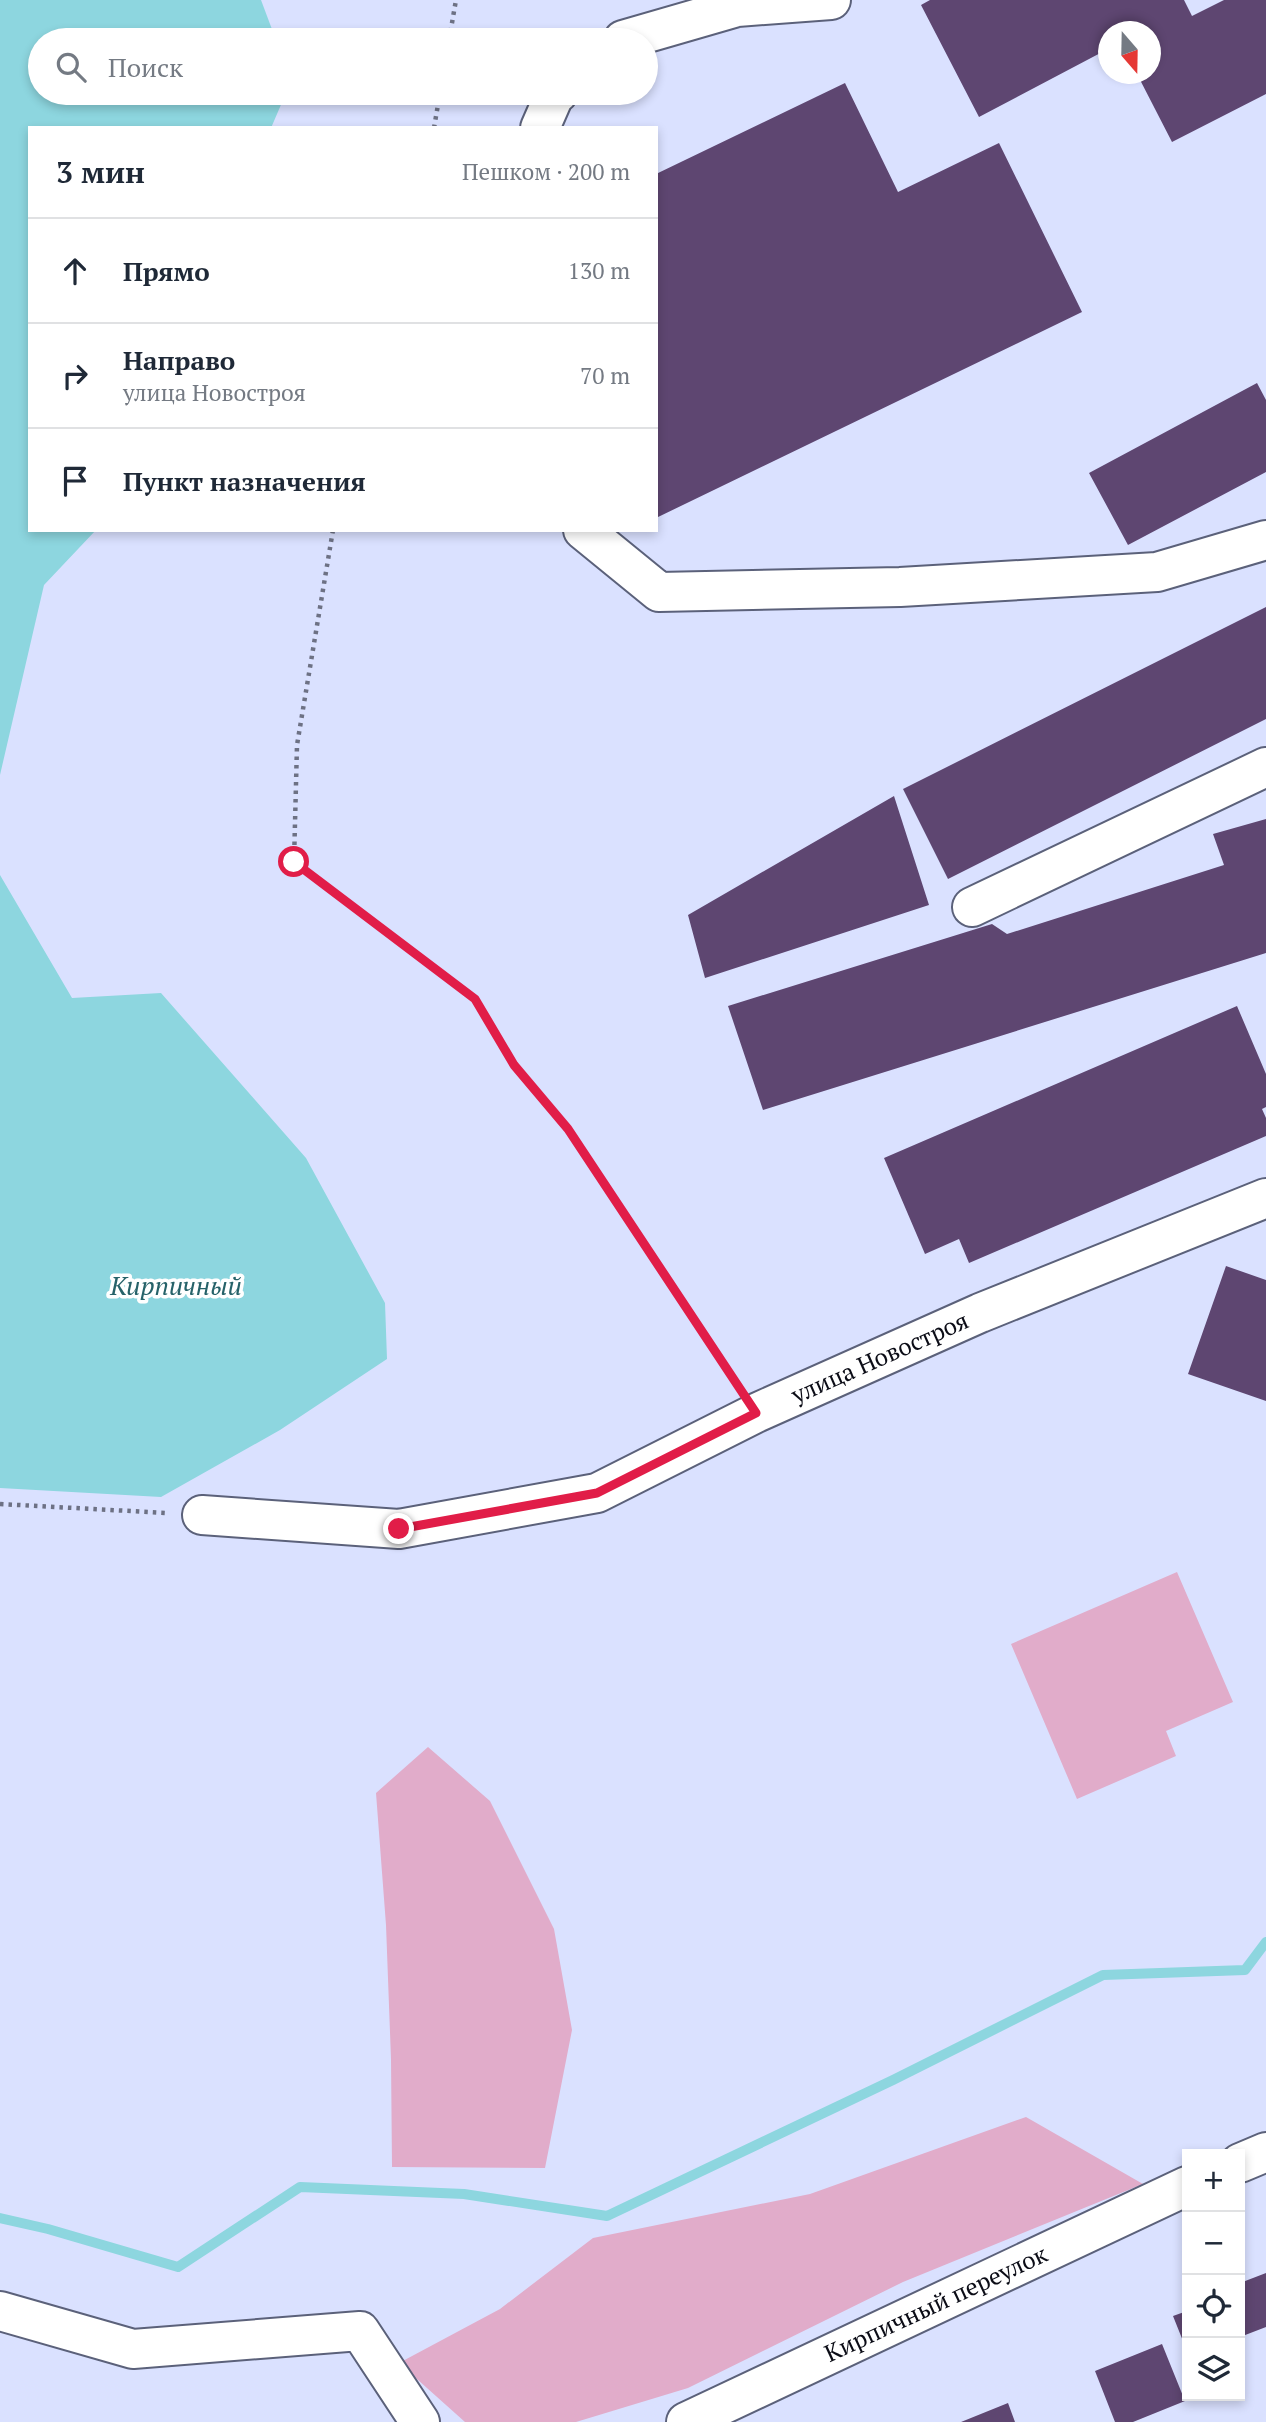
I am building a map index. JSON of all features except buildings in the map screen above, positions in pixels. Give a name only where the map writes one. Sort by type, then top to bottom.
[{"type":"street","points":[[658,30],[737,7],[831,0]]},
{"type":"street","points":[[541,126],[550,105]]},
{"type":"street","points":[[585,532],[659,592],[900,587],[1157,572],[1266,540]]},
{"type":"street","points":[[972,907],[1266,767]]},
{"type":"street","name":"улица Новостроя","points":[[202,1515],[399,1529],[597,1493],[756,1413],[980,1313],[1266,1198]]},
{"type":"street","points":[[1245,2162],[1266,2152]]},
{"type":"street","name":"Кирпичный переулок","points":[[686,2422],[1182,2188]]},
{"type":"street","points":[[0,2311],[132,2348],[360,2331],[421,2422]]},
{"type":"path","points":[[451,28],[456,0]]},
{"type":"path","points":[[434,126],[438,105]]},
{"type":"path","points":[[333,532],[297,745],[294,862],[475,999],[514,1065],[568,1129],[756,1413]]},
{"type":"path","points":[[0,1504],[202,1515]]},
{"type":"shaded area","points":[[1177,1572],[1233,1702],[1166,1731],[1176,1756],[1077,1799],[1011,1644]]},
{"type":"shaded area","points":[[428,1747],[490,1801],[554,1929],[572,2030],[545,2168],[392,2167],[386,1925],[376,1793]]},
{"type":"shaded area","points":[[1026,2117],[1143,2184],[903,2282],[688,2388],[576,2422],[465,2422],[399,2363],[500,2309],[593,2238],[810,2194]]},
{"type":"water","points":[[0,0],[261,0],[272,28],[28,28],[28,105],[281,105],[272,126],[28,126],[28,532],[94,532],[44,585],[0,775]]},
{"type":"water","name":"Кирпичный","points":[[0,875],[72,998],[161,993],[306,1158],[385,1303],[387,1359],[280,1430],[161,1497],[0,1488]]},
{"type":"waterway","points":[[0,2218],[48,2229],[178,2267],[300,2187],[464,2194],[607,2216],[893,2080],[1103,1975],[1245,1970],[1266,1942]]},
{"type":"route","points":[[294,862],[475,999],[514,1065],[568,1129],[756,1413],[597,1493],[399,1529]]}]
